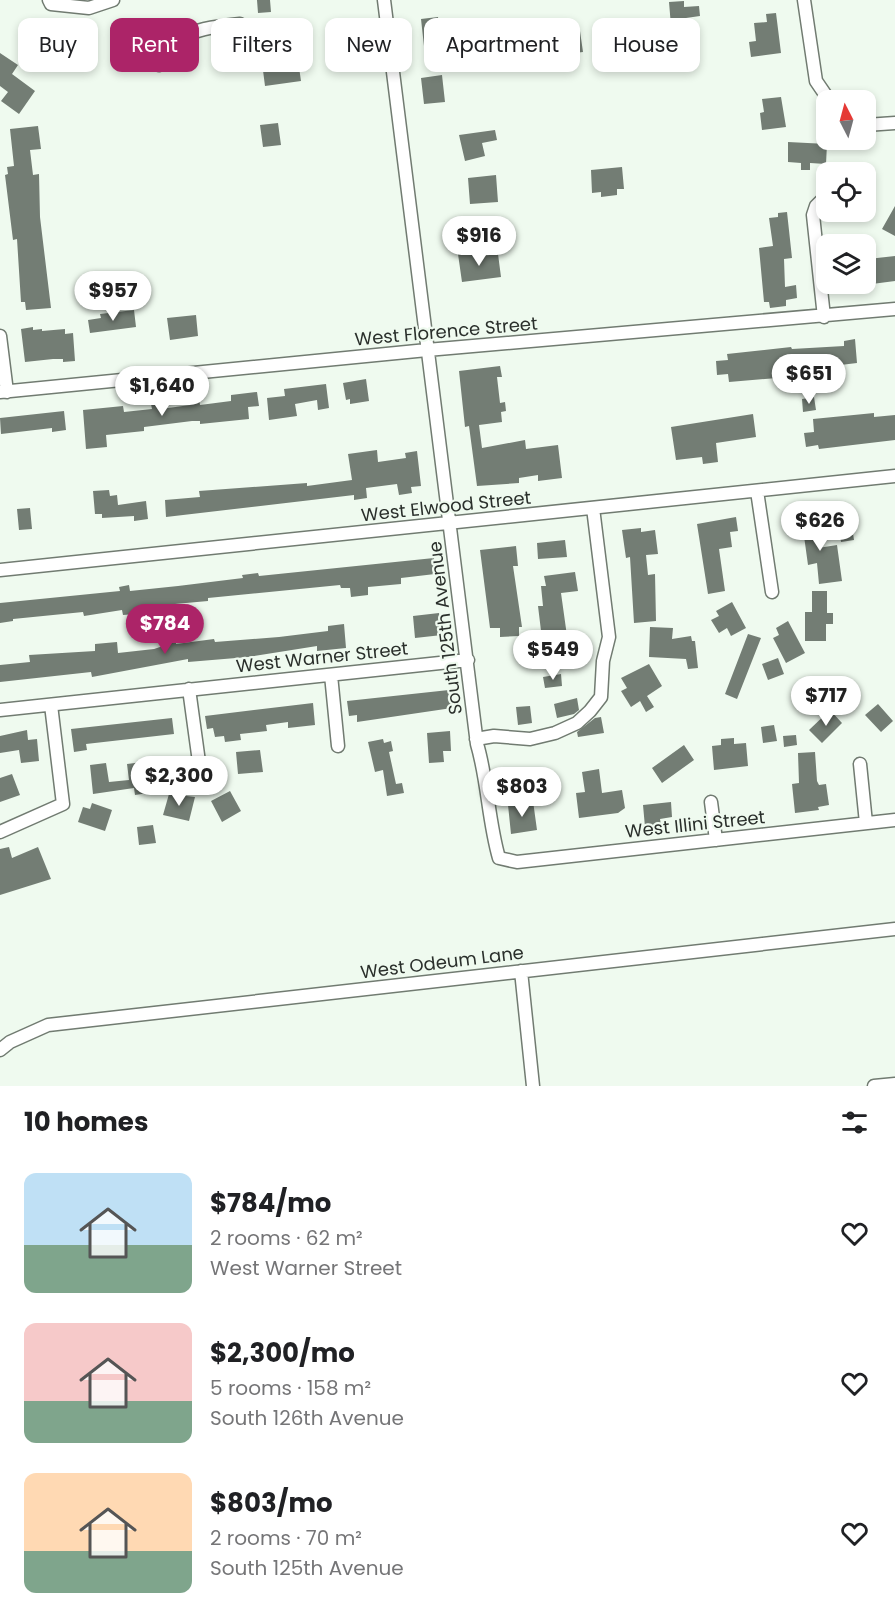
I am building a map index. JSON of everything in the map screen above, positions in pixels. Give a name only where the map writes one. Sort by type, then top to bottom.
[{"type":"street","points":[[49,0],[51,4],[89,8],[113,0]]},
{"type":"street","name":"South 125th Avenue","points":[[384,0],[468,660],[476,739],[484,768],[493,839],[499,858]]},
{"type":"street","points":[[804,0],[816,81],[822,90]]},
{"type":"street","points":[[876,124],[895,123]]},
{"type":"street","points":[[816,206],[813,215],[824,316]]},
{"type":"street","name":"West Florence Street","points":[[3,392],[427,350],[895,309]]},
{"type":"street","points":[[0,336],[3,392]]},
{"type":"street","name":"West Elwood Street","points":[[0,570],[895,476]]},
{"type":"street","points":[[757,491],[772,591]]},
{"type":"street","points":[[476,739],[494,736],[530,739],[555,733],[577,723],[602,697],[603,661],[609,637],[593,508]]},
{"type":"street","name":"West Warner Street","points":[[0,710],[468,660]]},
{"type":"street","points":[[331,675],[338,746]]},
{"type":"street","points":[[189,689],[199,762]]},
{"type":"street","points":[[0,832],[63,804],[51,705]]},
{"type":"street","points":[[860,764],[866,823]]},
{"type":"street","points":[[711,802],[716,840]]},
{"type":"street","name":"West Illini Street","points":[[499,858],[517,862],[895,820]]},
{"type":"street","name":"West Odeum Lane","points":[[0,1050],[10,1042],[48,1025],[895,929]]},
{"type":"street","points":[[521,971],[533,1086]]},
{"type":"street","points":[[874,1086],[895,1084]]},
{"type":"building","points":[[257,0],[270,0],[271,12],[258,13]]},
{"type":"building","points":[[684,1],[684,7],[699,6],[700,16],[670,18],[669,2]]},
{"type":"building","points":[[776,13],[781,53],[751,57],[749,42],[756,41],[754,23],[767,22],[766,14]]},
{"type":"building","points":[[421,19],[424,19],[424,46]]},
{"type":"building","points":[[580,31],[583,52],[580,52]]},
{"type":"building","points":[[0,53],[18,65],[12,74],[35,91],[19,114],[1,101],[8,92],[0,86]]},
{"type":"building","points":[[263,72],[300,72],[301,81],[265,86]]},
{"type":"building","points":[[442,75],[445,102],[424,104],[421,78]]},
{"type":"building","points":[[781,97],[786,127],[762,130],[760,113],[764,112],[762,99]]},
{"type":"building","points":[[278,123],[281,145],[263,147],[260,125]]},
{"type":"building","points":[[38,126],[41,149],[30,150],[33,175],[39,174],[40,217],[51,308],[26,310],[25,302],[21,302],[17,239],[13,240],[5,175],[8,174],[7,167],[14,166],[10,129]]},
{"type":"building","points":[[495,130],[497,140],[482,143],[485,156],[465,161],[459,135]]},
{"type":"building","points":[[788,142],[816,143],[816,150],[827,150],[826,162],[810,163],[810,170],[801,170],[801,163],[788,162]]},
{"type":"building","points":[[622,167],[624,189],[617,189],[617,195],[601,197],[601,192],[592,193],[591,170]]},
{"type":"building","points":[[496,175],[498,202],[470,204],[468,178]]},
{"type":"building","points":[[895,206],[895,236],[882,229]]},
{"type":"building","points":[[787,212],[792,258],[784,259],[785,287],[796,285],[797,298],[786,300],[786,306],[770,308],[769,302],[764,302],[759,248],[773,246],[769,218],[778,217],[778,213]]},
{"type":"building","points":[[480,251],[481,256],[498,254],[501,277],[462,282],[458,254]]},
{"type":"building","points":[[895,256],[895,281],[876,283],[876,258]]},
{"type":"building","points":[[134,310],[136,327],[90,333],[88,320],[101,318],[100,314]]},
{"type":"building","points":[[196,315],[198,336],[170,340],[167,318]]},
{"type":"building","points":[[33,327],[33,330],[65,329],[65,334],[73,333],[75,361],[63,362],[63,359],[53,359],[25,362],[21,329]]},
{"type":"building","points":[[855,339],[857,363],[824,367],[825,374],[729,382],[728,374],[717,375],[716,361],[728,360],[727,354],[791,347],[792,349],[844,346],[844,341]]},
{"type":"building","points":[[500,366],[502,377],[497,377],[500,403],[505,402],[506,411],[501,412],[502,422],[479,425],[482,448],[525,440],[526,449],[558,445],[562,478],[538,481],[538,475],[519,478],[519,483],[477,486],[469,426],[465,427],[459,371]]},
{"type":"building","points":[[366,379],[369,401],[350,404],[350,399],[346,400],[343,383]]},
{"type":"building","points":[[326,384],[329,408],[318,410],[317,400],[295,404],[297,416],[269,420],[267,398],[285,396],[284,389]]},
{"type":"building","points":[[257,392],[259,406],[248,407],[249,419],[200,424],[200,421],[192,421],[144,427],[144,431],[106,435],[107,447],[86,449],[83,410],[123,406],[124,412],[152,409],[151,404],[160,402],[161,409],[190,405],[190,399],[199,398],[200,405],[231,401],[231,395]]},
{"type":"building","points":[[814,397],[816,410],[803,412],[802,399]]},
{"type":"building","points":[[64,411],[66,430],[52,432],[52,428],[1,434],[0,418]]},
{"type":"building","points":[[874,413],[874,417],[895,415],[895,440],[819,449],[818,445],[806,447],[804,433],[814,432],[813,419]]},
{"type":"building","points":[[753,414],[756,437],[716,443],[718,462],[703,464],[702,457],[676,460],[671,427]]},
{"type":"building","points":[[377,450],[378,462],[406,458],[405,453],[417,451],[421,486],[411,487],[412,493],[399,495],[397,484],[366,488],[367,498],[354,500],[354,495],[166,517],[165,500],[200,497],[199,491],[307,483],[307,486],[352,480],[348,454]]},
{"type":"building","points":[[109,490],[110,496],[117,495],[118,505],[146,501],[148,519],[134,521],[134,516],[102,518],[102,514],[95,514],[93,491]]},
{"type":"building","points":[[30,508],[32,529],[19,530],[17,509]]},
{"type":"building","points":[[815,514],[818,548],[837,545],[842,581],[819,584],[817,563],[808,565],[804,536],[800,537],[798,515]]},
{"type":"building","points":[[736,517],[738,531],[730,532],[732,547],[719,549],[725,591],[708,594],[697,524]]},
{"type":"building","points":[[852,527],[854,540],[841,542],[839,529]]},
{"type":"building","points":[[641,528],[641,532],[655,530],[658,554],[646,555],[648,575],[655,574],[656,621],[634,623],[630,557],[626,558],[622,530]]},
{"type":"building","points":[[565,540],[567,557],[538,559],[537,543]]},
{"type":"building","points":[[516,546],[518,566],[513,566],[522,627],[519,627],[519,636],[500,637],[500,628],[490,628],[480,550]]},
{"type":"building","points":[[434,558],[435,574],[401,578],[401,584],[368,587],[368,595],[351,597],[350,588],[341,588],[340,585],[208,598],[208,601],[175,604],[176,611],[123,615],[122,610],[84,616],[83,612],[13,619],[13,621],[0,623],[0,603],[120,591],[119,587],[129,585],[130,591],[243,578],[242,575],[258,573],[259,576]]},
{"type":"building","points":[[575,572],[578,591],[561,593],[567,636],[575,635],[579,663],[554,667],[552,652],[541,653],[539,640],[542,639],[538,606],[543,606],[541,586],[546,586],[544,576]]},
{"type":"building","points":[[812,591],[827,591],[827,613],[833,613],[833,624],[826,624],[826,641],[805,641],[805,612],[812,612]]},
{"type":"building","points":[[732,602],[746,628],[731,636],[727,628],[719,633],[711,620],[719,616],[716,611]]},
{"type":"building","points":[[439,613],[442,635],[415,638],[413,616]]},
{"type":"building","points":[[788,621],[805,653],[786,663],[773,638],[779,635],[776,628]]},
{"type":"building","points":[[344,624],[346,648],[317,651],[317,646],[248,657],[188,662],[188,659],[92,677],[91,672],[0,682],[0,665],[30,662],[29,655],[95,651],[95,644],[117,642],[118,653],[154,649],[163,646],[163,641],[176,639],[176,644],[214,639],[215,642],[279,637],[328,631],[328,626]]},
{"type":"building","points":[[650,627],[673,628],[672,639],[691,636],[692,641],[695,641],[698,668],[688,669],[686,659],[649,657]]},
{"type":"building","points":[[748,634],[761,638],[737,699],[725,694]]},
{"type":"building","points":[[778,658],[784,674],[768,680],[762,664]]},
{"type":"building","points":[[649,664],[662,686],[647,696],[654,707],[646,712],[640,701],[631,707],[621,691],[627,688],[621,678]]},
{"type":"building","points":[[561,674],[562,686],[545,688],[543,677]]},
{"type":"building","points":[[449,690],[452,708],[357,722],[357,715],[349,716],[347,701]]},
{"type":"building","points":[[577,698],[579,710],[574,714],[557,718],[554,704]]},
{"type":"building","points":[[313,703],[315,725],[288,728],[288,722],[266,725],[267,731],[240,734],[241,740],[225,742],[224,736],[215,737],[213,728],[207,729],[205,716]]},
{"type":"building","points":[[878,704],[893,721],[881,732],[865,715]]},
{"type":"building","points":[[530,706],[532,723],[518,725],[516,707]]},
{"type":"building","points":[[830,710],[842,723],[822,743],[809,730]]},
{"type":"building","points":[[601,717],[604,733],[578,737],[577,732],[595,718]]},
{"type":"building","points":[[172,718],[174,734],[86,744],[87,750],[74,752],[71,729]]},
{"type":"building","points":[[774,725],[777,741],[763,743],[761,727]]},
{"type":"building","points":[[27,730],[28,740],[37,739],[39,761],[21,763],[19,750],[0,753],[0,736]]},
{"type":"building","points":[[450,731],[451,751],[443,751],[444,762],[429,763],[427,733]]},
{"type":"building","points":[[796,735],[797,745],[784,747],[783,736]]},
{"type":"building","points":[[734,738],[734,744],[746,743],[748,766],[714,770],[712,746],[721,745],[721,739]]},
{"type":"building","points":[[383,739],[384,743],[391,741],[393,751],[389,752],[396,784],[402,783],[404,793],[387,796],[383,770],[375,772],[368,742]]},
{"type":"building","points":[[684,745],[694,760],[662,783],[652,768]]},
{"type":"building","points":[[260,750],[263,772],[238,774],[236,752]]},
{"type":"building","points":[[815,752],[817,781],[819,785],[826,784],[829,805],[818,807],[819,810],[795,813],[792,784],[799,783],[798,753]]},
{"type":"building","points":[[151,761],[155,792],[135,795],[134,788],[93,794],[90,765],[106,763],[109,782],[129,780],[127,764]]},
{"type":"building","points":[[599,769],[602,793],[622,790],[625,808],[618,813],[579,818],[576,793],[585,792],[582,772]]},
{"type":"building","points":[[12,774],[20,795],[0,802],[0,778]]},
{"type":"building","points":[[230,791],[241,811],[222,822],[211,801]]},
{"type":"building","points":[[169,794],[195,797],[189,821],[163,815]]},
{"type":"building","points":[[533,801],[537,830],[511,834],[508,805]]},
{"type":"building","points":[[671,802],[672,817],[660,819],[661,825],[645,827],[643,805]]},
{"type":"building","points":[[92,803],[112,810],[105,831],[78,822],[83,807],[90,809]]},
{"type":"building","points":[[153,825],[156,843],[139,845],[137,827]]},
{"type":"building","points":[[9,847],[12,858],[38,847],[51,879],[0,895],[0,849]]}]
